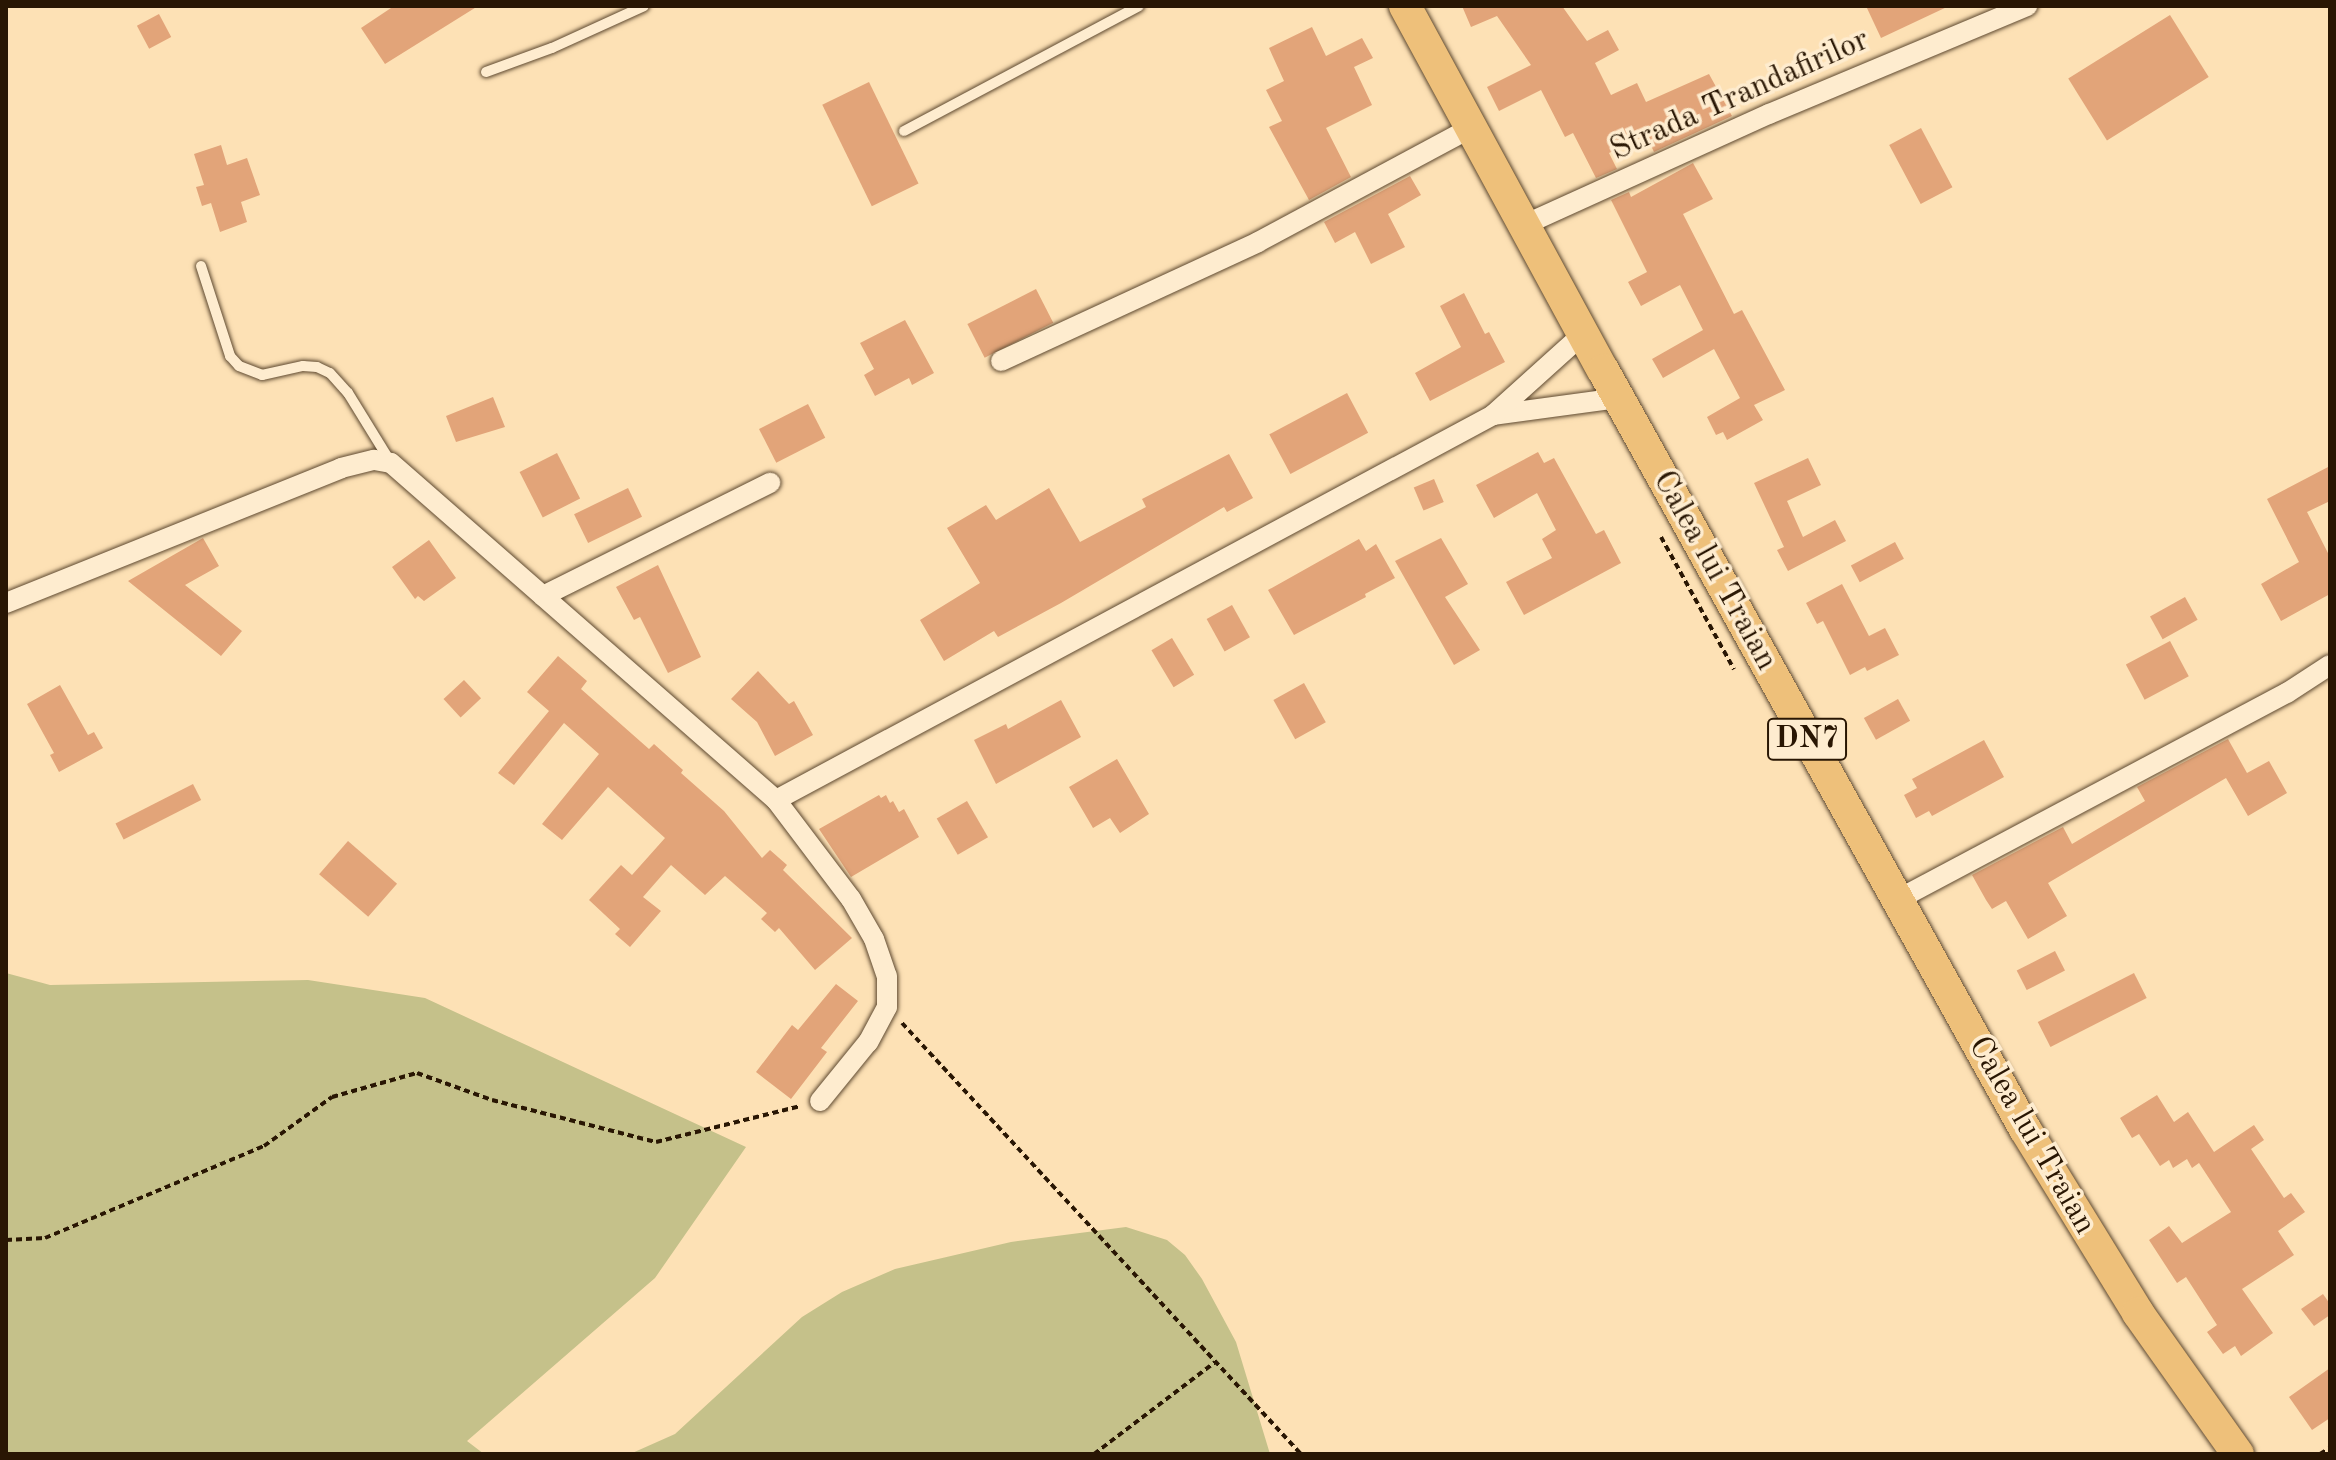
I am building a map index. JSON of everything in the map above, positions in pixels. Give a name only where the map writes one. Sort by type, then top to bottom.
[{"type":"highway","name":"Calea lui Traian","points":[[1405,6],[1897,900],[2080,1222],[2138,1313],[2238,1454]]},
{"type":"street","name":"Strada Trandafirilor","points":[[1524,225],[1769,114],[2027,6]]},
{"type":"street","points":[[1001,361],[1258,242],[1471,128]]},
{"type":"street","points":[[776,800],[1493,415],[1583,334]]},
{"type":"street","points":[[1493,415],[1619,398]]},
{"type":"street","points":[[6,603],[341,468],[374,460],[391,463],[776,800],[851,899],[874,939],[887,976],[887,1007],[868,1042],[820,1101]]},
{"type":"street","points":[[543,596],[770,483]]},
{"type":"street","points":[[1897,900],[2287,693],[2330,665]]},
{"type":"lane","points":[[486,72],[552,48],[644,6]]},
{"type":"lane","points":[[904,131],[1139,6]]},
{"type":"lane","points":[[201,266],[230,356],[239,366],[262,375],[303,366],[317,367],[330,373],[348,393],[391,463]]},
{"type":"path","points":[[887,1007],[1301,1454]]},
{"type":"path","points":[[6,1240],[45,1238],[264,1146],[332,1097],[417,1073],[492,1100],[656,1142],[820,1101]]},
{"type":"path","points":[[1094,1454],[1215,1362]]},
{"type":"path","points":[[2320,1454],[2330,1448]]},
{"type":"shaded area","points":[[6,973],[50,985],[308,980],[425,998],[746,1147],[655,1278],[467,1441],[484,1454],[6,1454]]},
{"type":"shaded area","points":[[1126,1227],[1167,1240],[1185,1255],[1202,1279],[1236,1342],[1270,1454],[630,1454],[675,1434],[802,1317],[842,1292],[895,1269],[1011,1242]]},
{"type":"building","points":[[394,6],[478,6],[385,64],[361,28]]},
{"type":"building","points":[[1462,6],[1562,6],[1587,41],[1608,30],[1619,50],[1595,63],[1611,95],[1637,83],[1646,102],[1709,74],[1732,116],[1654,152],[1646,135],[1609,153],[1617,169],[1596,178],[1573,133],[1565,137],[1541,90],[1499,111],[1487,87],[1531,65],[1497,16],[1471,27]]},
{"type":"building","points":[[1866,6],[1949,6],[1881,38]]},
{"type":"building","points":[[159,14],[171,37],[149,49],[137,26]]},
{"type":"building","points":[[2170,15],[2209,77],[2107,140],[2068,79]]},
{"type":"building","points":[[1312,27],[1326,56],[1362,38],[1373,58],[1354,67],[1372,105],[1326,128],[1351,177],[1309,200],[1269,127],[1282,121],[1266,90],[1284,81],[1269,48]]},
{"type":"building","points":[[869,82],[919,184],[872,206],[822,105]]},
{"type":"building","points":[[1921,128],[1952,187],[1921,204],[1889,145]]},
{"type":"building","points":[[221,145],[227,165],[247,158],[260,195],[241,202],[247,222],[220,232],[211,203],[202,206],[196,187],[204,185],[194,154]]},
{"type":"building","points":[[1693,163],[1713,199],[1683,214],[1734,314],[1742,310],[1785,390],[1754,405],[1763,420],[1727,440],[1723,432],[1716,435],[1707,417],[1740,398],[1714,349],[1663,378],[1652,359],[1703,330],[1680,285],[1641,306],[1628,282],[1647,272],[1611,200],[1629,192],[1631,197]]},
{"type":"building","points":[[1410,176],[1421,195],[1388,214],[1405,247],[1371,264],[1355,232],[1335,243],[1324,222]]},
{"type":"building","points":[[1036,289],[1053,323],[985,358],[967,324]]},
{"type":"building","points":[[1464,293],[1485,334],[1489,332],[1505,362],[1430,401],[1415,373],[1461,347],[1440,306]]},
{"type":"building","points":[[905,320],[934,373],[912,385],[909,378],[875,396],[864,375],[874,369],[860,343]]},
{"type":"building","points":[[1347,393],[1368,433],[1290,474],[1269,434]]},
{"type":"building","points":[[493,397],[505,427],[456,442],[446,416]]},
{"type":"building","points":[[808,404],[825,438],[776,463],[759,429]]},
{"type":"building","points":[[1538,452],[1544,463],[1554,458],[1596,534],[1604,530],[1621,563],[1524,615],[1506,582],[1552,558],[1542,539],[1556,530],[1537,493],[1494,518],[1476,485]]},
{"type":"building","points":[[557,453],[580,498],[543,518],[520,472]]},
{"type":"building","points":[[1229,454],[1253,498],[1227,512],[1224,507],[1061,603],[998,637],[994,631],[944,661],[920,620],[980,583],[947,528],[986,505],[996,520],[1049,488],[1080,542],[1146,507],[1142,499]]},
{"type":"building","points":[[1808,458],[1821,485],[1787,501],[1803,537],[1835,520],[1846,541],[1788,571],[1777,550],[1784,547],[1754,483]]},
{"type":"building","points":[[2330,466],[2330,501],[2307,512],[2330,557],[2330,594],[2281,621],[2261,584],[2299,562],[2267,499]]},
{"type":"building","points":[[1434,479],[1444,502],[1424,511],[1414,488]]},
{"type":"building","points":[[628,488],[642,517],[588,543],[574,514]]},
{"type":"building","points":[[203,538],[219,566],[185,585],[242,631],[221,656],[128,581]]},
{"type":"building","points":[[1441,538],[1468,584],[1445,597],[1480,650],[1454,665],[1395,561]]},
{"type":"building","points":[[1359,539],[1366,551],[1376,544],[1395,578],[1294,635],[1268,590]]},
{"type":"building","points":[[429,540],[456,578],[424,601],[418,596],[415,599],[392,567]]},
{"type":"building","points":[[1895,542],[1904,559],[1860,582],[1851,565]]},
{"type":"building","points":[[658,565],[701,657],[668,673],[640,617],[634,620],[616,587]]},
{"type":"building","points":[[1842,584],[1869,636],[1885,628],[1899,655],[1867,671],[1865,667],[1850,675],[1823,621],[1817,624],[1806,603]]},
{"type":"building","points":[[2185,597],[2198,620],[2163,639],[2150,616]]},
{"type":"building","points":[[1232,605],[1250,637],[1225,651],[1207,619]]},
{"type":"building","points":[[1172,638],[1194,675],[1174,687],[1151,650]]},
{"type":"building","points":[[2170,641],[2189,676],[2145,700],[2126,664]]},
{"type":"building","points":[[558,656],[587,681],[581,689],[649,749],[654,744],[683,770],[681,773],[724,811],[762,858],[770,850],[787,865],[783,870],[852,938],[815,970],[779,928],[775,932],[761,919],[767,913],[725,876],[705,895],[671,865],[643,897],[661,911],[630,947],[615,934],[620,929],[589,900],[621,865],[632,875],[665,838],[608,787],[562,840],[542,824],[599,754],[564,723],[514,785],[498,773],[549,711],[527,692]]},
{"type":"building","points":[[758,671],[789,704],[794,701],[813,735],[775,756],[757,722],[731,699]]},
{"type":"building","points":[[464,680],[481,698],[461,717],[444,699]]},
{"type":"building","points":[[1304,683],[1326,722],[1295,739],[1273,700]]},
{"type":"building","points":[[60,685],[88,735],[94,732],[103,748],[59,772],[50,755],[54,753],[27,704]]},
{"type":"building","points":[[1898,699],[1910,721],[1876,740],[1864,718]]},
{"type":"building","points":[[1061,700],[1081,737],[996,784],[974,740],[1006,724],[1008,729]]},
{"type":"building","points":[[2228,739],[2247,773],[2269,761],[2287,793],[2248,816],[2226,778],[2048,883],[2067,916],[2028,939],[2006,901],[1992,909],[1972,875],[2063,827],[2072,844],[2145,801],[2137,787]]},
{"type":"building","points":[[1984,740],[2004,777],[1932,816],[1929,811],[1916,818],[1904,795],[1917,788],[1912,779]]},
{"type":"building","points":[[1117,759],[1149,814],[1120,833],[1110,818],[1093,828],[1069,787]]},
{"type":"building","points":[[193,784],[201,800],[124,840],[115,823]]},
{"type":"building","points":[[879,795],[881,798],[886,795],[899,812],[904,809],[919,837],[851,877],[819,829]]},
{"type":"building","points":[[967,801],[988,837],[958,855],[937,819]]},
{"type":"building","points":[[348,841],[397,884],[368,917],[319,874]]},
{"type":"building","points":[[2055,951],[2065,971],[2027,990],[2017,971]]},
{"type":"building","points":[[2134,973],[2147,998],[2050,1047],[2038,1022]]},
{"type":"building","points":[[836,984],[858,1001],[821,1048],[827,1052],[791,1099],[756,1072],[792,1025],[798,1030]]},
{"type":"building","points":[[2157,1095],[2174,1122],[2188,1112],[2214,1152],[2254,1125],[2264,1140],[2251,1149],[2284,1198],[2291,1193],[2305,1212],[2278,1231],[2294,1255],[2242,1289],[2273,1333],[2241,1356],[2235,1346],[2223,1354],[2207,1332],[2217,1325],[2186,1277],[2177,1283],[2149,1240],[2169,1226],[2182,1243],[2231,1212],[2199,1163],[2192,1168],[2187,1159],[2173,1168],[2169,1160],[2160,1166],[2139,1134],[2132,1138],[2120,1118]]},
{"type":"building","points":[[2323,1294],[2330,1304],[2330,1315],[2314,1326],[2301,1309]]},
{"type":"building","points":[[2330,1368],[2330,1418],[2312,1430],[2289,1397]]}]
